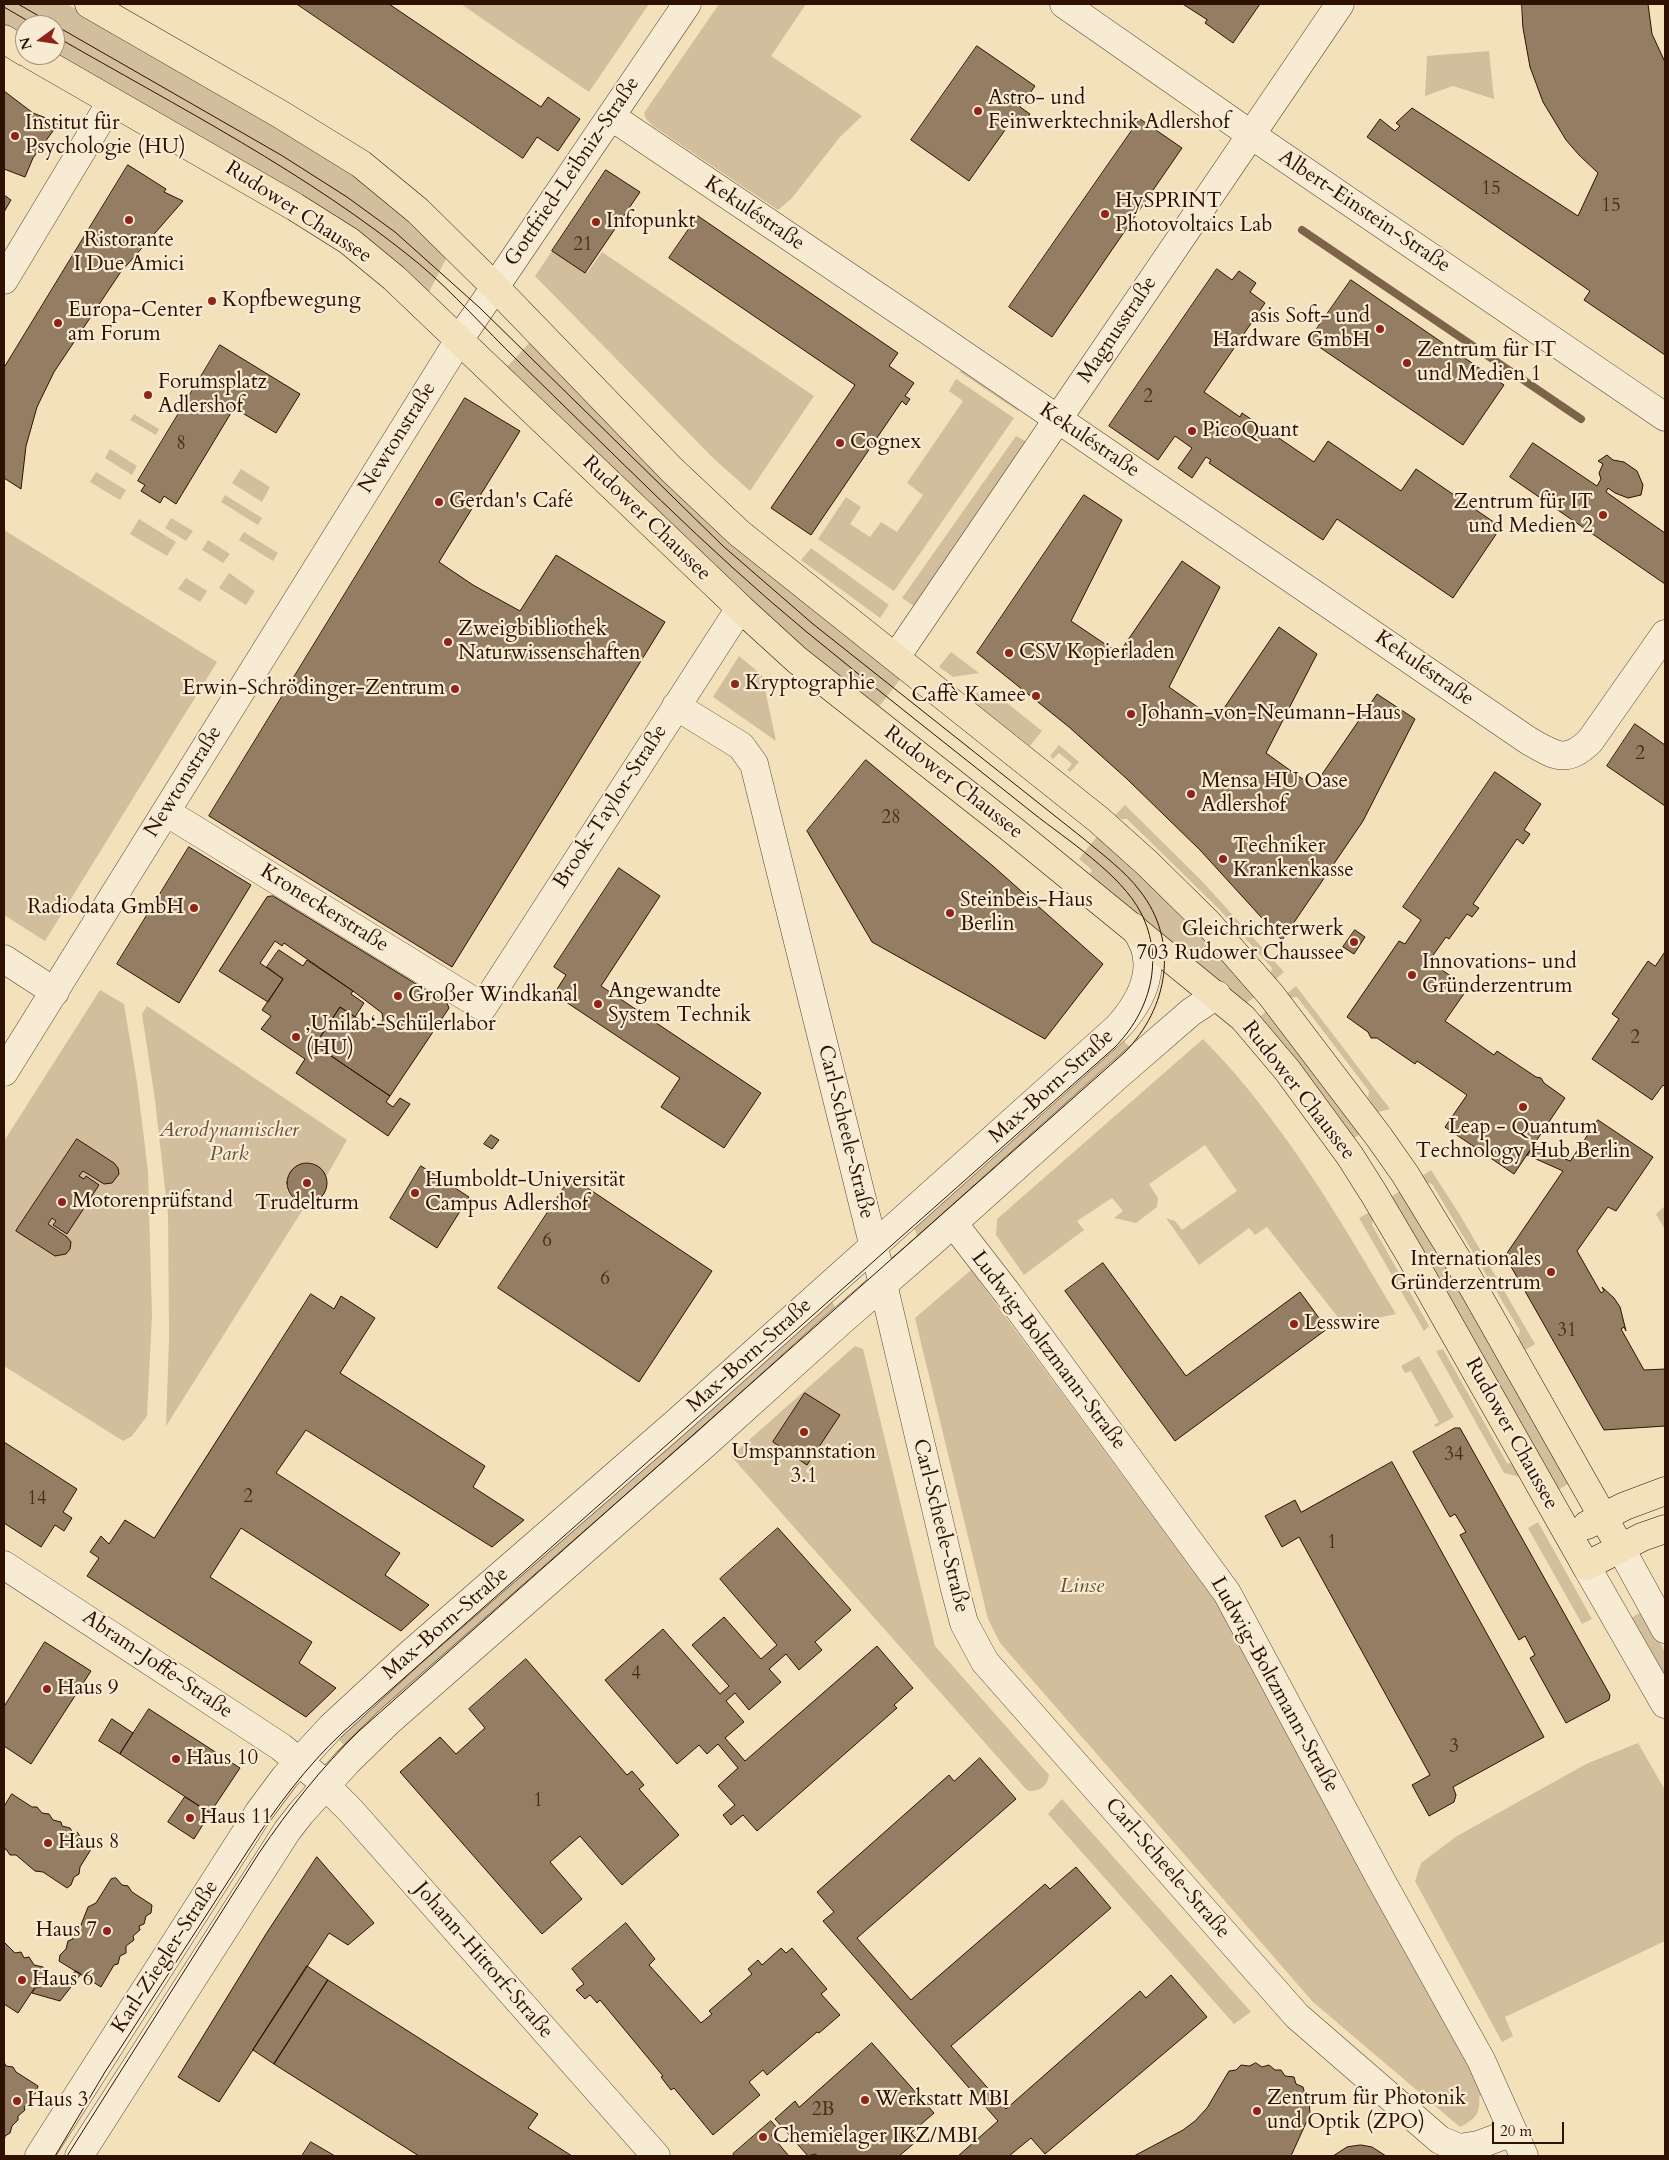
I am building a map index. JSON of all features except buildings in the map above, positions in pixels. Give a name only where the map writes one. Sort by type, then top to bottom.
[{"type":"main road","name":"Rudower Chaussee","points":[[106,8],[361,164],[418,210],[672,470],[740,533],[1036,768],[1140,857],[1208,923],[1271,995],[1405,1174],[1460,1264],[1620,1548]]},
{"type":"main road","points":[[4,39],[15,46]]},
{"type":"main road","name":"Rudower Chaussee","points":[[48,65],[230,168],[348,241],[394,278],[797,660],[1133,927],[1243,1018],[1287,1070],[1350,1156],[1410,1254],[1586,1566]]},
{"type":"main road","points":[[1569,1535],[1603,1516],[1665,1490]]},
{"type":"main road","points":[[1586,1566],[1665,1528]]},
{"type":"street","name":"Gottfried-Leibniz-Straße","points":[[459,340],[687,4]]},
{"type":"street","name":"Albert-Einstein-Straße","points":[[1064,4],[1250,134],[1665,417]]},
{"type":"street","name":"Magnusstraße","points":[[896,657],[1340,4]]},
{"type":"street","points":[[4,280],[111,102]]},
{"type":"street","name":"Kekuléstraße","points":[[612,117],[1529,742],[1554,755],[1570,756],[1581,751],[1590,742],[1665,634]]},
{"type":"street","name":"Newtonstraße","points":[[4,1072],[459,340]]},
{"type":"street","name":"Brook-Taylor-Straße","points":[[483,1007],[740,608]]},
{"type":"street","name":"Carl-Scheele-Straße","points":[[676,706],[741,746],[754,764],[872,1247],[883,1284],[964,1623],[985,1662],[1297,2016],[1440,2140],[1460,2148],[1478,2145],[1519,2144]]},
{"type":"street","name":"Kroneckerstraße","points":[[166,812],[483,1007]]},
{"type":"street","name":"Max-Born-Straße","points":[[311,1772],[336,1722],[403,1660],[678,1421],[1108,1037],[1129,1015],[1141,996],[1147,962],[1142,940],[1133,927]]},
{"type":"street","points":[[4,959],[55,992]]},
{"type":"street","name":"Max-Born-Straße","points":[[311,1772],[388,1721],[705,1444],[1176,1025],[1217,995]]},
{"type":"street","name":"Ludwig-Boltzmann-Straße","points":[[953,1223],[1014,1302],[1227,1594],[1382,1882],[1481,2060],[1519,2144]]},
{"type":"street","name":"Rudower Chaussee","points":[[1620,1548],[1665,1629]]},
{"type":"street","name":"Abram-Joffe-Straße","points":[[4,1565],[280,1747],[311,1772]]},
{"type":"street","name":"Rudower Chaussee","points":[[1586,1566],[1665,1704]]},
{"type":"street","name":"Karl-Ziegler-Straße","points":[[39,2156],[259,1812],[311,1772]]},
{"type":"street","name":"Karl-Ziegler-Straße","points":[[79,2156],[287,1832],[311,1772]]},
{"type":"street","name":"Johann-Hittorf-Straße","points":[[311,1772],[656,2156]]},
{"type":"green space","points":[[4,4],[67,4],[291,132],[373,188],[448,255],[428,294],[65,61],[65,15],[15,15],[15,32],[4,26]]},
{"type":"green space","points":[[461,4],[649,4],[589,92]]},
{"type":"green space","points":[[719,4],[806,4],[771,56],[862,116],[840,137],[792,198],[778,210],[653,126],[646,119],[644,113]]},
{"type":"green space","points":[[1489,51],[1494,99],[1453,86],[1425,96],[1427,56]]},
{"type":"green space","points":[[552,251],[587,273],[602,252],[814,396],[750,491],[713,458],[535,276]]},
{"type":"green space","points":[[531,341],[902,677],[878,708],[794,640],[505,369]]},
{"type":"green space","points":[[964,366],[1022,406],[1018,411],[960,372]]},
{"type":"green space","points":[[956,379],[1014,418],[894,591],[818,539],[846,497],[861,507],[850,524],[870,537],[881,522],[897,532],[923,495],[907,483],[963,401],[949,391]]},
{"type":"green space","points":[[134,414],[159,429],[156,435],[130,420]]},
{"type":"green space","points":[[1016,436],[1031,444],[918,609],[902,598]]},
{"type":"green space","points":[[110,449],[137,466],[132,475],[105,458]]},
{"type":"green space","points":[[241,469],[270,487],[262,502],[232,483]]},
{"type":"green space","points":[[96,472],[126,490],[120,500],[90,482]]},
{"type":"green space","points":[[225,495],[262,518],[258,525],[221,502]]},
{"type":"green space","points":[[171,518],[193,531],[186,541],[165,528]]},
{"type":"green space","points":[[139,519],[176,542],[167,556],[130,534]]},
{"type":"green space","points":[[4,530],[217,662],[45,941],[4,915]]},
{"type":"green space","points":[[244,532],[278,553],[273,561],[239,540]]},
{"type":"green space","points":[[208,540],[230,554],[223,563],[202,550]]},
{"type":"green space","points":[[811,548],[889,605],[880,618],[801,560]]},
{"type":"green space","points":[[229,573],[255,591],[246,605],[219,588]]},
{"type":"green space","points":[[186,578],[207,591],[200,602],[178,589]]},
{"type":"green space","points":[[951,652],[979,673],[953,677],[939,667]]},
{"type":"green space","points":[[739,656],[762,675],[776,741],[713,697]]},
{"type":"green space","points":[[992,691],[1042,731],[1030,746],[965,695]]},
{"type":"green space","points":[[1059,745],[1079,762],[1070,772],[1067,770],[1072,764],[1059,753],[1053,759],[1050,756]]},
{"type":"green space","points":[[1125,805],[1201,880],[1284,972],[1274,981],[1270,977],[1272,968],[1218,908],[1127,819],[1121,819],[1115,815]]},
{"type":"green space","points":[[1099,834],[1197,928],[1257,995],[1244,1005],[1088,877],[1092,870],[1079,859]]},
{"type":"green space","points":[[1296,986],[1390,1109],[1378,1112],[1368,1098],[1369,1091],[1297,997],[1288,998],[1285,995]]},
{"type":"green space","name":"Aerodynamischer Park","points":[[100,990],[124,1004],[137,1082],[148,1171],[152,1315],[147,1416],[132,1436],[123,1441],[4,1366],[4,1141]],"holes":[[[77,1139],[114,1163],[118,1168],[119,1174],[112,1183],[104,1184],[83,1171],[79,1176],[84,1179],[86,1176],[99,1185],[67,1233],[52,1218],[48,1224],[66,1236],[70,1244],[66,1254],[55,1256],[17,1231]]]},
{"type":"green space","name":"Aerodynamischer Park","points":[[147,1006],[347,1140],[326,1177],[318,1166],[308,1162],[299,1165],[292,1172],[287,1181],[287,1191],[294,1199],[307,1203],[166,1426],[169,1338],[168,1215],[155,1100],[142,1014]]},
{"type":"green space","points":[[1269,1009],[1360,1132],[1358,1136],[1353,1138],[1257,1019]]},
{"type":"green space","points":[[1118,1039],[1124,1041],[1133,1051],[918,1239],[912,1221]]},
{"type":"green space","points":[[1203,1039],[1258,1102],[1308,1170],[1396,1314],[1344,1325],[1267,1227],[1255,1235],[1249,1228],[1199,1265],[1166,1218],[1175,1221],[1182,1230],[1237,1191],[1205,1145],[1149,1184],[1158,1198],[1157,1207],[1136,1223],[1114,1218],[1123,1211],[1112,1198],[1077,1221],[1084,1230],[1024,1275],[996,1235],[997,1219]]},
{"type":"green space","points":[[1431,1170],[1460,1215],[1535,1344],[1525,1350],[1518,1337],[1520,1331],[1432,1184],[1425,1182],[1422,1176]]},
{"type":"green space","points":[[1402,1190],[1572,1482],[1556,1491],[1389,1198]]},
{"type":"green space","points":[[1665,1206],[1665,1230],[1656,1214]]},
{"type":"green space","points":[[1372,1211],[1374,1215],[1372,1225],[1429,1326],[1424,1331],[1359,1218]]},
{"type":"green space","name":"Linse","points":[[971,1270],[1218,1605],[1458,2043],[1483,2094],[1479,2097],[1479,2108],[1476,2116],[1460,2127],[1313,2002],[1000,1643],[988,1619],[915,1318]]},
{"type":"green space","points":[[828,1296],[840,1314],[347,1748],[337,1738]]},
{"type":"green space","points":[[855,1346],[863,1349],[935,1646],[1049,1775],[1047,1782],[1040,1789],[1029,1791],[1025,1788],[731,1456]]},
{"type":"green space","points":[[1443,1349],[1507,1463],[1513,1464],[1520,1477],[1504,1473],[1436,1351]]},
{"type":"green space","points":[[1419,1356],[1454,1417],[1436,1427],[1434,1425],[1439,1422],[1411,1371],[1405,1373],[1401,1366]]},
{"type":"green space","points":[[1538,1522],[1592,1619],[1582,1624],[1528,1528]]},
{"type":"green space","points":[[1643,1611],[1665,1652],[1665,1683],[1629,1619]]},
{"type":"green space","points":[[1638,1743],[1665,1790],[1665,1941],[1505,2017],[1513,2036],[1502,2042],[1415,1881],[1421,1863],[1457,1836],[1586,1764]]},
{"type":"green space","points":[[1062,1799],[1251,2012],[1234,2024],[1048,1814]]},
{"type":"waterway","points":[[1302,230],[1581,419]]},
{"type":"tram line","points":[[18,4],[281,155],[347,197],[395,232],[480,308],[723,546],[813,624],[1121,870],[1140,891],[1153,911],[1161,931],[1164,953],[1164,974],[1159,995],[1140,1035],[1125,1052],[359,1731],[332,1759],[294,1805],[259,1853],[67,2156]]},
{"type":"tram line","points":[[4,7],[18,15]]},
{"type":"tram line","points":[[55,2156],[105,2072],[259,1833],[292,1788],[316,1760],[342,1733],[1114,1048],[1137,1018],[1145,1002],[1150,985],[1152,967],[1152,949],[1141,913],[1132,899],[1107,871],[770,601],[660,500],[457,299],[418,263],[376,230],[287,170],[195,115],[65,42]]},
{"type":"place","name":"Astro- und Feinwerktechnik Adlershof","points":[[978,111]]},
{"type":"place","name":"Institut für Psychologie (HU)","points":[[15,136]]},
{"type":"place","name":"HySPRINT Photovoltaics Lab","points":[[1105,214]]},
{"type":"place","name":"Ristorante I Due Amici","points":[[129,220]]},
{"type":"place","name":"Infopunkt","points":[[596,222]]},
{"type":"place","name":"Kopfbewegung","points":[[212,301]]},
{"type":"place","name":"Europa-Center am Forum","points":[[58,323]]},
{"type":"place","name":"asis Soft- und Hardware GmbH","points":[[1380,329]]},
{"type":"place","name":"Zentrum für IT und Medien 1","points":[[1407,363]]},
{"type":"place","name":"Forumsplatz Adlershof","points":[[148,395]]},
{"type":"place","name":"PicoQuant","points":[[1192,431]]},
{"type":"place","name":"Cognex","points":[[840,443]]},
{"type":"place","name":"Gerdan's Café","points":[[439,502]]},
{"type":"place","name":"Zentrum für IT und Medien 2","points":[[1603,515]]},
{"type":"place","name":"Zweigbibliothek Naturwissenschaften","points":[[448,642]]},
{"type":"place","name":"CSV Kopierladen","points":[[1009,653]]},
{"type":"place","name":"Kryptographie","points":[[735,684]]},
{"type":"place","name":"Erwin-Schrödinger-Zentrum","points":[[455,689]]},
{"type":"place","name":"Caffè Kamee","points":[[1036,696]]},
{"type":"place","name":"Johann-von-Neumann-Haus","points":[[1131,714]]},
{"type":"place","name":"Mensa HU Oase Adlershof","points":[[1191,794]]},
{"type":"place","name":"Techniker Krankenkasse","points":[[1223,859]]},
{"type":"place","name":"Radiodata GmbH","points":[[194,908]]},
{"type":"place","name":"Steinbeis-Haus Berlin","points":[[950,913]]},
{"type":"place","name":"Gleichrichterwerk 703 Rudower Chaussee","points":[[1354,942]]},
{"type":"place","name":"Innovations- und Gründerzentrum","points":[[1412,975]]},
{"type":"place","name":"Großer Windkanal","points":[[398,996]]},
{"type":"place","name":"Angewandte System Technik","points":[[598,1004]]},
{"type":"place","name":"‚Unilab‘-Schülerlabor (HU)","points":[[296,1037]]},
{"type":"place","name":"Leap - Quantum Technology Hub Berlin","points":[[1523,1107]]},
{"type":"place","name":"Trudelturm","points":[[307,1183]]},
{"type":"place","name":"Humboldt-Universität Campus Adlershof","points":[[415,1193]]},
{"type":"place","name":"Motorenprüfstand","points":[[62,1202]]},
{"type":"place","name":"Internationales Gründerzentrum","points":[[1551,1272]]},
{"type":"place","name":"Lesswire","points":[[1294,1324]]},
{"type":"place","name":"Umspannstation 3.1","points":[[804,1432]]},
{"type":"place","name":"Haus 9","points":[[47,1689]]},
{"type":"place","name":"Haus 10","points":[[176,1759]]},
{"type":"place","name":"Haus 11","points":[[190,1818]]},
{"type":"place","name":"Haus 8","points":[[48,1843]]},
{"type":"place","name":"Haus 7","points":[[107,1931]]},
{"type":"place","name":"Haus 6","points":[[22,1980]]},
{"type":"place","name":"Werkstatt MBI","points":[[865,2100]]},
{"type":"place","name":"Haus 3","points":[[17,2101]]},
{"type":"place","name":"Zentrum für Photonik und Optik (ZPO)","points":[[1257,2111]]},
{"type":"place","name":"Chemielager IKZ/MBI","points":[[763,2137]]}]
